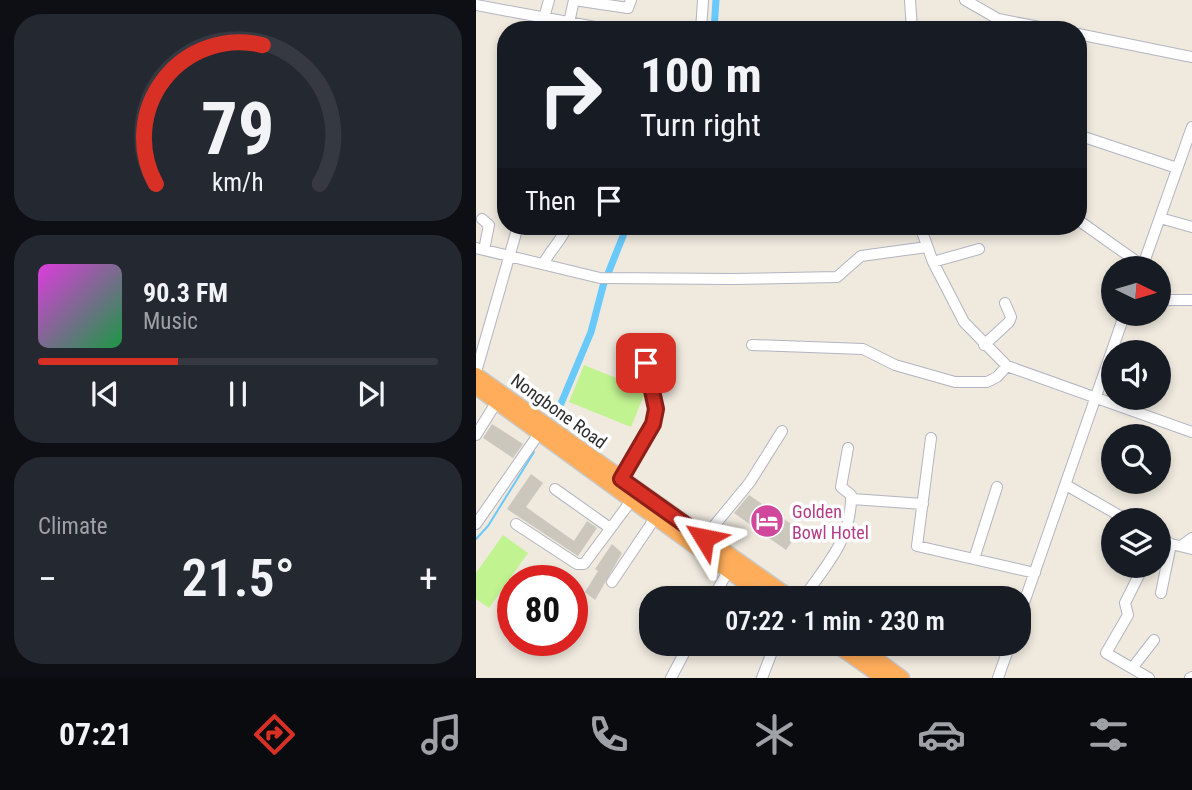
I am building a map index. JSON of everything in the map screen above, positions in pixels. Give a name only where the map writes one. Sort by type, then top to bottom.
[{"type":"highway","name":"Nongbone Road","points":[[476,373],[621,479],[749,586]]},
{"type":"highway","name":"Nongbone Road","points":[[476,387],[655,519],[685,533],[704,538],[774,586]]},
{"type":"highway","points":[[852,656],[883,678]]},
{"type":"highway","points":[[872,656],[902,678]]},
{"type":"street","points":[[544,19],[549,0]]},
{"type":"street","points":[[569,21],[574,0],[628,8],[631,0]]},
{"type":"street","points":[[702,21],[703,0]]},
{"type":"street","points":[[910,0],[911,21]]},
{"type":"street","points":[[965,0],[998,19],[1008,21]]},
{"type":"street","points":[[476,5],[550,21]]},
{"type":"street","points":[[1087,36],[1192,57]]},
{"type":"street","points":[[1146,256],[1192,127]]},
{"type":"street","points":[[1087,138],[1177,168]]},
{"type":"street","points":[[1160,218],[1192,227]]},
{"type":"street","points":[[482,219],[489,225],[490,230],[480,249],[600,278],[831,278],[841,274],[861,256],[927,247]]},
{"type":"street","points":[[1087,227],[1127,256]]},
{"type":"street","points":[[476,373],[516,235]]},
{"type":"street","points":[[544,263],[552,246],[563,235]]},
{"type":"street","points":[[923,235],[933,262],[964,322],[1007,366],[1192,432]]},
{"type":"street","points":[[933,262],[979,248]]},
{"type":"street","points":[[1171,300],[1192,300]]},
{"type":"street","points":[[984,345],[1009,322],[1011,317],[1004,303]]},
{"type":"street","points":[[752,345],[863,349],[895,365],[955,382],[986,382],[997,377],[1007,366]]},
{"type":"street","points":[[621,479],[653,424],[656,409],[646,363]]},
{"type":"street","points":[[1030,586],[1101,385]]},
{"type":"street","points":[[476,435],[496,403]]},
{"type":"street","points":[[704,538],[758,472],[782,431]]},
{"type":"street","points":[[476,524],[538,435]]},
{"type":"street","points":[[931,438],[917,546],[1035,573]]},
{"type":"street","points":[[811,586],[845,538],[852,499],[851,494],[841,487],[848,448]]},
{"type":"street","points":[[1066,485],[1107,508]]},
{"type":"street","points":[[974,559],[996,487]]},
{"type":"street","points":[[555,489],[610,528]]},
{"type":"street","points":[[852,499],[923,504]]},
{"type":"street","points":[[516,524],[576,564],[584,564],[631,501]]},
{"type":"street","points":[[612,582],[655,519]]},
{"type":"street","points":[[1161,593],[1176,545],[1192,538]]},
{"type":"street","points":[[1171,543],[1192,549]]},
{"type":"street","points":[[720,586],[728,571]]},
{"type":"street","points":[[1138,578],[1125,603],[1128,615],[1106,653],[1149,678]]},
{"type":"street","points":[[1133,667],[1154,640]]},
{"type":"street","points":[[671,678],[683,656]]},
{"type":"street","points":[[762,678],[770,656]]},
{"type":"street","points":[[998,678],[1006,656]]},
{"type":"green space","points":[[584,365],[646,390],[631,427],[569,402]]},
{"type":"green space","points":[[503,535],[528,553],[519,565],[497,565],[497,597],[489,608],[476,599],[476,573]]},
{"type":"building","points":[[492,424],[523,444],[513,458],[483,438]]},
{"type":"building","points":[[531,474],[543,483],[526,507],[574,541],[587,521],[597,528],[578,556],[507,509]]},
{"type":"building","name":"Golden Bowl Hotel","points":[[749,495],[800,530],[786,550],[734,513]]},
{"type":"building","points":[[612,544],[622,553],[595,600],[588,594],[588,587],[598,571],[595,569]]},
{"type":"waterway","points":[[715,21],[716,0]]},
{"type":"waterway","points":[[552,425],[591,332],[603,286],[623,235]]},
{"type":"waterway","points":[[476,539],[488,526],[534,452]]},
{"type":"place","name":"Golden Bowl Hotel","points":[[767,521]]},
{"type":"route","points":[[646,363],[656,409],[653,424],[621,479],[704,538]]}]
